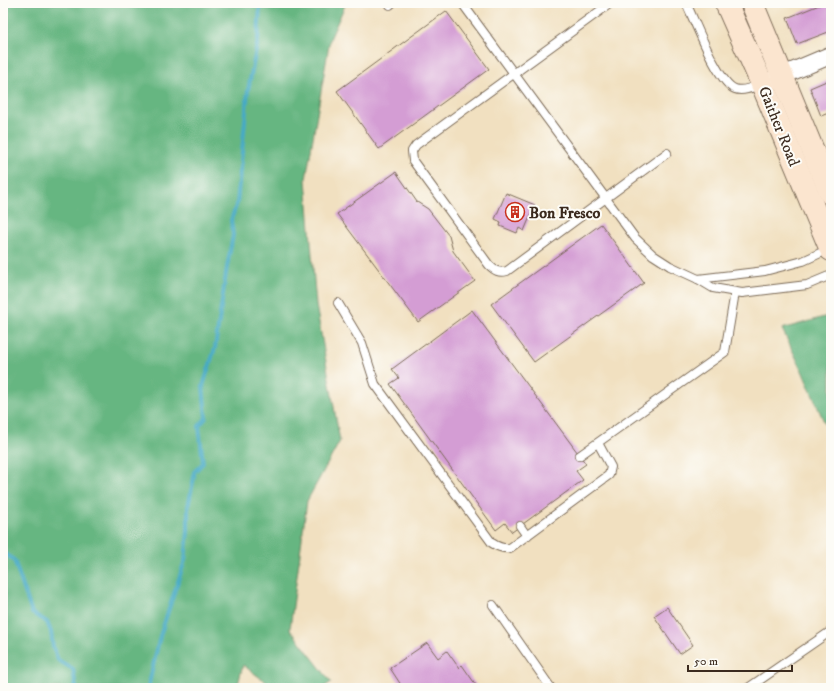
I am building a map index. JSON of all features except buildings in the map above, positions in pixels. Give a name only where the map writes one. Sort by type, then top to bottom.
[{"type":"main road","name":"Gaither Road","points":[[726,3],[762,84],[831,249]]},
{"type":"main road","name":"Gaither Road","points":[[752,3],[831,194]]},
{"type":"street","points":[[762,84],[831,55]]},
{"type":"lane","points":[[462,3],[635,238],[654,255],[670,266],[713,288],[742,293],[807,285],[831,276]]},
{"type":"lane","points":[[686,3],[717,69],[727,86],[736,90],[746,90],[762,84]]},
{"type":"lane","points":[[608,5],[413,148],[411,156],[425,178],[489,265],[494,271],[500,272],[508,271],[667,153]]},
{"type":"lane","points":[[698,279],[765,271],[803,261],[831,249]]},
{"type":"lane","points":[[579,456],[725,352],[735,292]]},
{"type":"lane","points":[[338,303],[362,343],[375,384],[492,543],[506,549],[510,548],[609,475],[612,467],[598,443]]},
{"type":"lane","points":[[520,526],[527,536]]},
{"type":"lane","points":[[493,605],[551,688]]},
{"type":"lane","points":[[749,688],[831,631]]},
{"type":"green space","points":[[3,3],[346,3],[330,39],[306,179],[316,305],[340,441],[307,501],[290,629],[331,682],[323,688],[274,688],[243,665],[237,688],[3,688]]},
{"type":"green space","points":[[831,315],[831,438],[800,366],[782,329]]},
{"type":"waterway","points":[[148,688],[160,636],[185,560],[188,531],[188,507],[194,472],[203,463],[199,426],[206,418],[203,386],[215,348],[233,235],[231,220],[237,203],[248,90],[258,40],[260,3]]},
{"type":"waterway","points":[[3,552],[14,560],[32,613],[47,622],[58,660],[73,669],[76,688]]},
{"type":"place","name":"Bon Fresco","points":[[515,212]]}]
